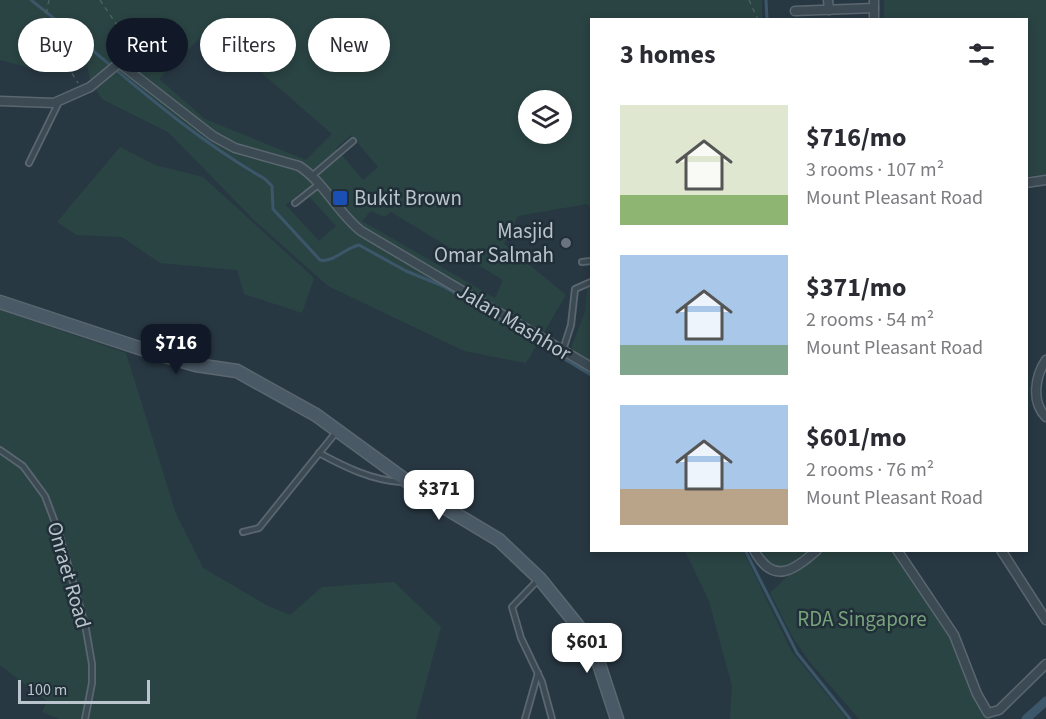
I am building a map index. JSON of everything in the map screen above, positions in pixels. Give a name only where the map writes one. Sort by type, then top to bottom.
[{"type":"street","points":[[795,11],[829,5],[874,4]]},
{"type":"street","points":[[0,101],[33,104],[59,101],[84,90],[107,72]]},
{"type":"street","name":"Jalan Mashhor","points":[[121,72],[213,136],[235,148],[299,166],[312,176],[361,231],[590,366]]},
{"type":"street","points":[[1028,184],[1046,180]]},
{"type":"street","points":[[0,302],[196,365],[237,371],[279,392],[407,482],[499,540],[540,579],[582,631],[598,661],[617,719]]},
{"type":"street","points":[[1046,360],[1039,370],[1036,397],[1040,411],[1046,417]]},
{"type":"street","points":[[756,552],[770,568],[786,572],[796,568],[815,552]]},
{"type":"street","points":[[898,552],[954,635],[977,694],[990,716],[995,714],[1046,664]]},
{"type":"street","points":[[1002,552],[1046,620]]},
{"type":"lane","points":[[29,163],[59,101]]},
{"type":"lane","points":[[312,176],[353,141]]},
{"type":"lane","points":[[295,203],[318,185]]},
{"type":"lane","points":[[582,262],[590,261]]},
{"type":"lane","points":[[563,350],[571,326],[575,289],[590,282]]},
{"type":"lane","points":[[243,532],[259,528],[337,431]]},
{"type":"lane","name":"Onraet Road","points":[[0,450],[23,466],[45,496],[59,533],[85,624],[92,664],[92,683],[85,719]]},
{"type":"lane","points":[[319,453],[348,468],[380,480],[407,482]]},
{"type":"lane","points":[[540,579],[512,607],[521,638],[538,673],[552,719]]},
{"type":"lane","points":[[525,719],[538,673]]},
{"type":"path","points":[[49,0],[45,16],[48,35],[84,90]]},
{"type":"path","points":[[100,0],[112,18]]},
{"type":"path","points":[[749,0],[757,18]]},
{"type":"green space","points":[[0,0],[762,0],[762,18],[590,18],[590,207],[587,204],[518,216],[504,244],[566,295],[526,363],[464,351],[328,286],[254,220],[168,132],[102,99],[90,80],[88,72],[94,72],[94,18],[18,18],[18,65],[0,60]],"holes":[[[106,18],[188,18],[188,50],[200,38],[200,18],[296,18],[296,72],[261,72],[332,134],[306,160],[205,119],[159,79],[166,72],[106,72]],[[351,135],[378,167],[363,180],[336,148]],[[303,190],[336,226],[319,241],[286,205]],[[371,211],[384,217],[391,212],[503,280],[495,298],[362,221]]]},
{"type":"green space","points":[[884,0],[1046,0],[1046,174],[1028,177],[1028,18],[884,18]]},
{"type":"green space","points":[[120,147],[155,165],[203,177],[314,278],[302,313],[244,294],[237,270],[160,263],[122,237],[77,235],[57,222]]},
{"type":"green space","points":[[587,287],[590,287],[590,363],[571,348],[585,312]]},
{"type":"green space","points":[[0,310],[126,353],[176,514],[203,568],[268,606],[290,615],[322,587],[394,582],[441,627],[416,719],[60,719],[42,712],[47,701],[0,665]]},
{"type":"green space","points":[[685,552],[743,552],[792,652],[847,719],[730,719],[732,686],[709,601]]},
{"type":"green space","name":"RDA Singapore","points":[[756,552],[898,552],[955,635],[984,708],[992,719],[859,719],[809,661],[793,638],[770,593],[795,569],[777,570]]},
{"type":"waterway","points":[[31,0],[203,139],[265,179],[272,186],[273,209],[320,260],[330,259],[359,245],[406,271],[443,286],[590,374]]},
{"type":"waterway","points":[[766,0],[767,18]]},
{"type":"waterway","points":[[746,552],[797,653],[850,719]]},
{"type":"waterway","points":[[1026,719],[1046,701]]},
{"type":"place","name":"Bukit Brown","points":[[340,198]]},
{"type":"place","name":"Masjid Omar Salmah","points":[[566,243]]}]
